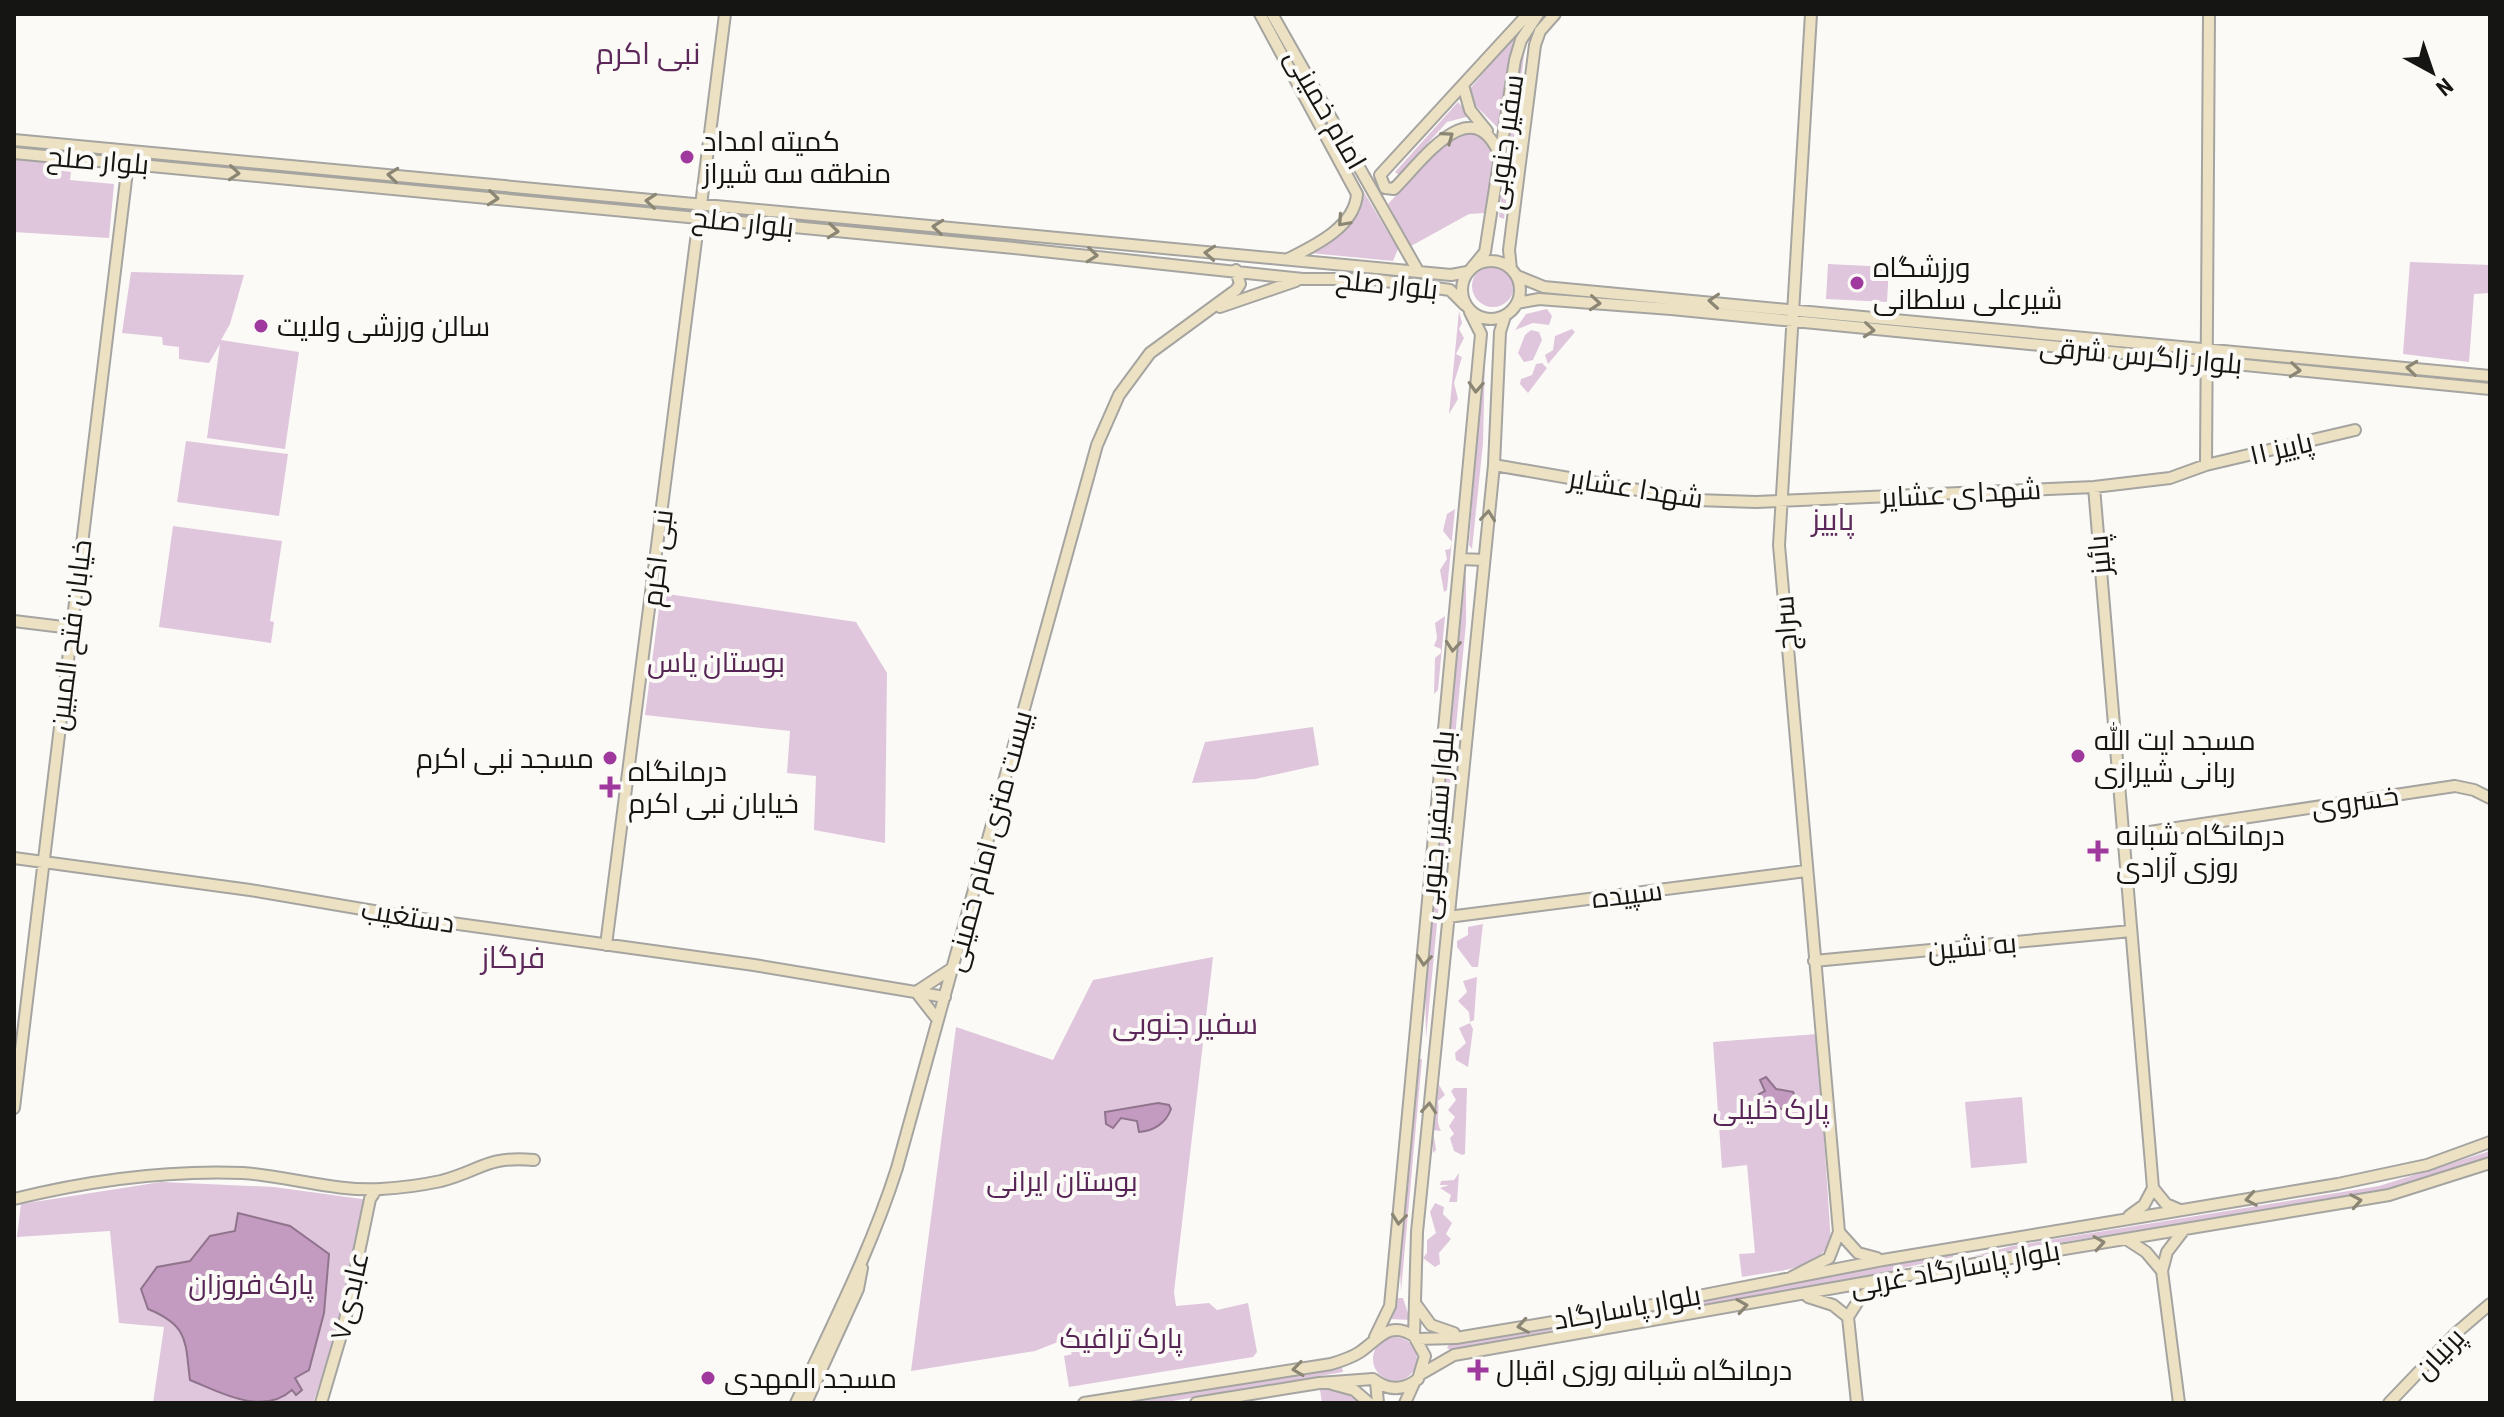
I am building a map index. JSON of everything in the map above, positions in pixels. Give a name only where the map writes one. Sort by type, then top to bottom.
[{"type":"main road","points":[[701,205],[725,14]]},
{"type":"main road","name":"امام خمینی","points":[[1260,14],[1380,204],[1418,271]]},
{"type":"main road","name":"امام خمینی","points":[[1272,14],[1330,129],[1341,163],[1357,194],[1356,205],[1336,230],[1288,259]]},
{"type":"main road","points":[[1502,161],[1490,136],[1470,110],[1463,85],[1520,18],[1528,14]]},
{"type":"main road","name":"سفیر جنوبی","points":[[1469,270],[1485,252],[1493,219],[1515,60],[1521,40],[1538,14]]},
{"type":"main road","name":"سفیر جنوبی","points":[[1514,272],[1512,221],[1535,45],[1540,31],[1555,14]]},
{"type":"main road","name":"سراج","points":[[1811,14],[1779,501],[1779,545],[1839,1232]]},
{"type":"main road","points":[[2094,487],[2170,478],[2206,465],[2209,14]]},
{"type":"main road","name":"سفیر جنوبی","points":[[1463,85],[1380,175],[1385,188],[1394,189],[1441,140],[1457,129],[1471,127],[1490,136]]},
{"type":"main road","name":"بلوار صلح","points":[[14,140],[1451,275],[1469,270]]},
{"type":"main road","name":"بلوار صلح","points":[[14,153],[699,217],[1303,279],[1356,277],[1450,290],[1467,308]]},
{"type":"main road","points":[[190,169],[191,156]]},
{"type":"main road","name":"خیابان فتح المبین","points":[[14,1108],[128,163]]},
{"type":"main road","name":"نبی اکرم","points":[[606,945],[699,217]]},
{"type":"main road","points":[[1493,219],[1497,225],[1512,221]]},
{"type":"main road","points":[[1014,248],[1016,235]]},
{"type":"main road","points":[[1495,261],[1514,272],[1520,285],[1517,303],[1505,316],[1487,320],[1467,308],[1461,287],[1469,270],[1495,261]]},
{"type":"main road","points":[[1215,309],[1240,284],[1236,270]]},
{"type":"main road","name":"بلوار زاگرس شرقی","points":[[1514,272],[1544,287],[2262,352],[2490,376]]},
{"type":"main road","points":[[1215,309],[1303,279]]},
{"type":"main road","points":[[1565,300],[1563,292],[1567,289]]},
{"type":"main road","name":"بلوار زاگرس شرقی","points":[[1517,303],[1539,299],[1565,300],[2490,389]]},
{"type":"main road","name":"بلوار سفیر جنوبی","points":[[1372,1340],[1390,1306],[1417,1048],[1481,334],[1467,308]]},
{"type":"main road","name":"بیست متری امام خمینی","points":[[805,1402],[858,1289],[863,1262],[897,1168],[1097,445],[1119,395],[1150,353],[1215,309]]},
{"type":"main road","name":"بلوار سفیر جنوبی","points":[[1417,1378],[1425,1356],[1416,1337],[1413,1298],[1494,465],[1498,354],[1505,316]]},
{"type":"main road","points":[[1972,340],[1973,327]]},
{"type":"main road","points":[[2140,355],[2142,342]]},
{"type":"main road","points":[[1479,353],[1486,349],[1498,354]]},
{"type":"main road","points":[[2260,366],[2262,352]]},
{"type":"main road","name":"پاییز ۱۱","points":[[2206,465],[2355,430]]},
{"type":"main road","name":"شهدا عشایر","points":[[1494,465],[1696,500],[1779,501]]},
{"type":"main road","name":"شهدای عشایر","points":[[1779,501],[2094,487]]},
{"type":"main road","name":"پائیز","points":[[2094,487],[2153,1188]]},
{"type":"main road","points":[[1461,559],[1484,560]]},
{"type":"main road","points":[[14,621],[71,628]]},
{"type":"main road","name":"خسروى","points":[[2123,836],[2455,786],[2490,798]]},
{"type":"main road","name":"دستغیب","points":[[14,858],[250,890],[945,997]]},
{"type":"main road","name":"سپیده","points":[[1448,917],[1806,871]]},
{"type":"main road","name":"به نشین","points":[[1814,961],[2131,931]]},
{"type":"main road","points":[[938,1020],[916,992],[953,968]]},
{"type":"main road","points":[[1417,1048],[1435,1048]]},
{"type":"main road","name":"بلوار پاسارگاد غربی","points":[[1836,1268],[2386,1175],[2490,1142]]},
{"type":"main road","points":[[14,1199],[57,1188],[192,1173],[245,1174],[376,1190],[444,1180],[495,1159],[534,1160]]},
{"type":"main road","name":"بلوار پاسارگاد غربی","points":[[1417,1378],[1455,1355],[2389,1195],[2490,1163]]},
{"type":"main road","points":[[2124,1219],[2144,1205],[2153,1188],[2166,1204],[2182,1211]]},
{"type":"main road","name":"عابدی۷","points":[[321,1403],[344,1325],[370,1199],[376,1190]]},
{"type":"main road","points":[[2179,1403],[2162,1271],[2167,1252],[2183,1231]]},
{"type":"main road","points":[[1792,1277],[1829,1258],[1839,1232],[1858,1253],[1883,1260]]},
{"type":"main road","points":[[2126,1239],[2146,1252],[2162,1271]]},
{"type":"main road","points":[[1963,1246],[1967,1265]]},
{"type":"main road","name":"بلوار پاسارگاد","points":[[1372,1340],[1394,1329],[1416,1337],[1461,1337],[1637,1308],[1836,1268]]},
{"type":"main road","points":[[1393,1280],[1395,1291],[1402,1297],[1410,1291],[1415,1275]]},
{"type":"main road","points":[[1857,1403],[1848,1317],[1866,1291],[1891,1278]]},
{"type":"main road","points":[[1801,1296],[1825,1301],[1848,1317]]},
{"type":"main road","points":[[1413,1298],[1419,1312],[1431,1325],[1461,1337]]},
{"type":"main road","name":"پرنیان","points":[[2389,1403],[2455,1334],[2490,1304]]},
{"type":"main road","points":[[1637,1308],[1641,1323]]},
{"type":"main road","points":[[1455,1355],[1447,1353],[1445,1345],[1461,1337]]},
{"type":"main road","points":[[1084,1403],[1331,1364],[1357,1355],[1372,1340]]},
{"type":"main road","points":[[1196,1403],[1319,1383],[1374,1380],[1390,1389],[1417,1378]]},
{"type":"main road","points":[[1405,1403],[1417,1378]]},
{"type":"main road","points":[[1374,1380],[1378,1403]]},
{"type":"main road","points":[[1319,1383],[1349,1387],[1369,1403]]},
{"type":"green space","points":[[1533,14],[1515,46],[1502,132],[1471,101],[1469,90]]},
{"type":"green space","points":[[1544,14],[1547,14],[1527,44]]},
{"type":"green space","points":[[1525,50],[1504,219],[1499,217],[1509,111]]},
{"type":"green space","points":[[1458,102],[1470,116],[1447,122],[1399,175],[1395,172]]},
{"type":"green space","points":[[1466,129],[1488,139],[1494,151],[1486,213],[1469,214],[1411,246],[1388,204],[1454,134]]},
{"type":"green space","points":[[14,159],[72,164],[70,180],[114,184],[109,238],[14,232]]},
{"type":"green space","points":[[1356,179],[1398,249],[1393,261],[1310,253],[1360,212],[1361,196]]},
{"type":"green space","points":[[2410,262],[2490,265],[2490,293],[2474,294],[2469,362],[2403,354]]},
{"type":"green space","name":"ورزشگاه شیرعلی سلطانی","points":[[1828,264],[1889,267],[1887,302],[1826,299]]},
{"type":"green space","points":[[1493,265],[1508,271],[1514,286],[1508,301],[1493,307],[1478,301],[1472,286],[1478,271]]},
{"type":"green space","points":[[131,272],[244,275],[230,324],[221,340],[299,352],[285,449],[207,438],[220,344],[209,363],[179,359],[179,347],[163,345],[162,337],[122,333]]},
{"type":"green space","points":[[1547,309],[1552,316],[1549,325],[1533,323],[1515,330],[1526,314]]},
{"type":"green space","points":[[1459,311],[1462,323],[1459,329],[1464,338],[1456,354],[1462,357],[1454,383],[1458,399],[1449,414]]},
{"type":"green space","points":[[1572,329],[1575,332],[1548,364],[1545,355],[1553,350],[1555,336]]},
{"type":"green space","points":[[1531,330],[1539,332],[1542,340],[1533,360],[1524,362],[1518,353],[1525,335]]},
{"type":"green space","points":[[1485,355],[1483,443],[1472,549],[1469,545],[1482,357]]},
{"type":"green space","points":[[1542,363],[1547,368],[1528,393],[1520,384],[1521,379],[1532,375],[1536,364]]},
{"type":"green space","points":[[186,441],[288,454],[279,516],[177,502]]},
{"type":"green space","points":[[1455,509],[1452,542],[1443,531],[1447,514]]},
{"type":"green space","points":[[173,526],[282,541],[270,621],[274,622],[271,643],[159,627]]},
{"type":"green space","points":[[1452,543],[1447,590],[1444,592],[1440,570],[1447,559],[1445,550],[1450,549]]},
{"type":"green space","points":[[1466,568],[1466,623],[1426,1038],[1425,982]]},
{"type":"green space","name":"بوستان یاس","points":[[661,593],[856,622],[887,673],[885,843],[814,830],[816,776],[787,773],[790,731],[645,715]]},
{"type":"green space","points":[[1445,616],[1438,690],[1434,694],[1435,658],[1441,653],[1441,649],[1434,646],[1437,638],[1435,623]]},
{"type":"green space","points":[[1313,727],[1319,765],[1255,779],[1192,783],[1205,742]]},
{"type":"green space","points":[[1483,924],[1478,967],[1472,967],[1457,947],[1457,941],[1468,935],[1468,927]]},
{"type":"green space","name":"بوستان ایرانی","points":[[1213,957],[1174,1292],[1176,1306],[1209,1303],[1217,1310],[1248,1303],[1257,1352],[1253,1357],[1069,1387],[1064,1356],[1072,1354],[1063,1340],[1035,1351],[911,1371],[956,1027],[1053,1060],[1093,980]]},
{"type":"green space","points":[[1477,977],[1474,1020],[1470,1022],[1469,1012],[1458,1001],[1467,992],[1463,981]]},
{"type":"green space","points":[[1470,1023],[1473,1029],[1468,1067],[1456,1060],[1455,1053],[1466,1043],[1459,1028]]},
{"type":"green space","name":"پارک خلیلی","points":[[1817,1034],[1831,1242],[1823,1252],[1803,1265],[1742,1277],[1739,1254],[1755,1253],[1747,1165],[1722,1168],[1713,1042]]},
{"type":"green space","points":[[1419,1059],[1422,1059],[1401,1291],[1399,1252]]},
{"type":"green space","points":[[1439,1085],[1445,1095],[1438,1101],[1441,1131],[1433,1130],[1436,1150],[1433,1153],[1432,1133]]},
{"type":"green space","points":[[1467,1088],[1465,1154],[1462,1155],[1454,1151],[1450,1138],[1454,1134],[1449,1126],[1455,1117],[1448,1110],[1456,1100],[1451,1091]]},
{"type":"green space","points":[[2022,1097],[2027,1163],[1971,1168],[1965,1102]]},
{"type":"green space","points":[[2490,1151],[2490,1157],[2393,1189],[1971,1257],[2012,1246],[2379,1186]]},
{"type":"green space","points":[[1459,1173],[1457,1202],[1449,1202],[1451,1195],[1440,1188],[1449,1185],[1440,1185],[1441,1181],[1454,1180]]},
{"type":"green space","name":"پارک فروزان","points":[[161,1182],[274,1187],[369,1200],[325,1384],[320,1383],[313,1403],[153,1403],[164,1327],[119,1323],[110,1231],[17,1237],[21,1204]]},
{"type":"green space","points":[[1435,1203],[1444,1207],[1443,1214],[1452,1223],[1446,1234],[1451,1239],[1439,1253],[1440,1264],[1435,1267],[1423,1258],[1427,1253],[1427,1240],[1436,1233],[1430,1212]]},
{"type":"green space","points":[[1954,1254],[1953,1257],[1812,1288],[1647,1317],[1647,1313],[1705,1298]]},
{"type":"green space","points":[[1394,1298],[1403,1298],[1410,1320],[1390,1319]]},
{"type":"green space","points":[[1622,1314],[1622,1317],[1450,1350],[1447,1348],[1449,1344]]},
{"type":"green space","points":[[1395,1337],[1411,1343],[1417,1359],[1411,1375],[1395,1381],[1379,1375],[1373,1359],[1379,1343]]},
{"type":"green space","points":[[1342,1367],[1343,1372],[1161,1403],[1131,1403]]},
{"type":"green space","points":[[1320,1390],[1341,1390],[1362,1403],[1322,1403]]},
{"type":"shaded area","points":[[1766,1077],[1776,1089],[1793,1092],[1796,1099],[1792,1108],[1781,1109],[1771,1101],[1760,1103],[1759,1094],[1765,1091],[1760,1080]]},
{"type":"shaded area","points":[[1158,1103],[1169,1105],[1171,1109],[1163,1122],[1150,1130],[1139,1132],[1137,1121],[1121,1118],[1113,1128],[1106,1124],[1105,1112]]},
{"type":"shaded area","points":[[238,1213],[290,1226],[329,1254],[324,1313],[309,1370],[295,1378],[302,1390],[296,1395],[292,1390],[280,1398],[254,1402],[190,1380],[183,1337],[172,1322],[148,1309],[141,1289],[157,1267],[190,1261],[210,1236],[235,1231]]},
{"type":"place","name":"کمیته امداد منطقه سه شیراز","points":[[687,157]]},
{"type":"place","name":"ورزشگاه شیرعلی سلطانی","points":[[1857,283]]},
{"type":"place","name":"سالن ورزشی ولایت","points":[[261,326]]},
{"type":"place","name":"مسجد ایت الله ربانی شیرازی","points":[[2078,756]]},
{"type":"place","name":"مسجد نبی اکرم","points":[[610,758]]},
{"type":"place","name":"درمانگاه خیابان نبی اکرم","points":[[610,787]]},
{"type":"place","name":"درمانگاه شبانه روزی آزادی","points":[[2098,851]]},
{"type":"place","name":"درمانگاه شبانه روزی اقبال","points":[[1478,1370]]},
{"type":"place","name":"مسجد المهدی","points":[[708,1378]]},
{"type":"district","name":"نبی اکرم","points":[[648,54]]},
{"type":"district","name":"پاییز","points":[[1833,520]]},
{"type":"district","name":"فرگاز","points":[[513,958]]},
{"type":"district","name":"سفیر جنوبی","points":[[1185,1024]]},
{"type":"park label","name":"پارک ترافیک","points":[[1121,1338]]}]
